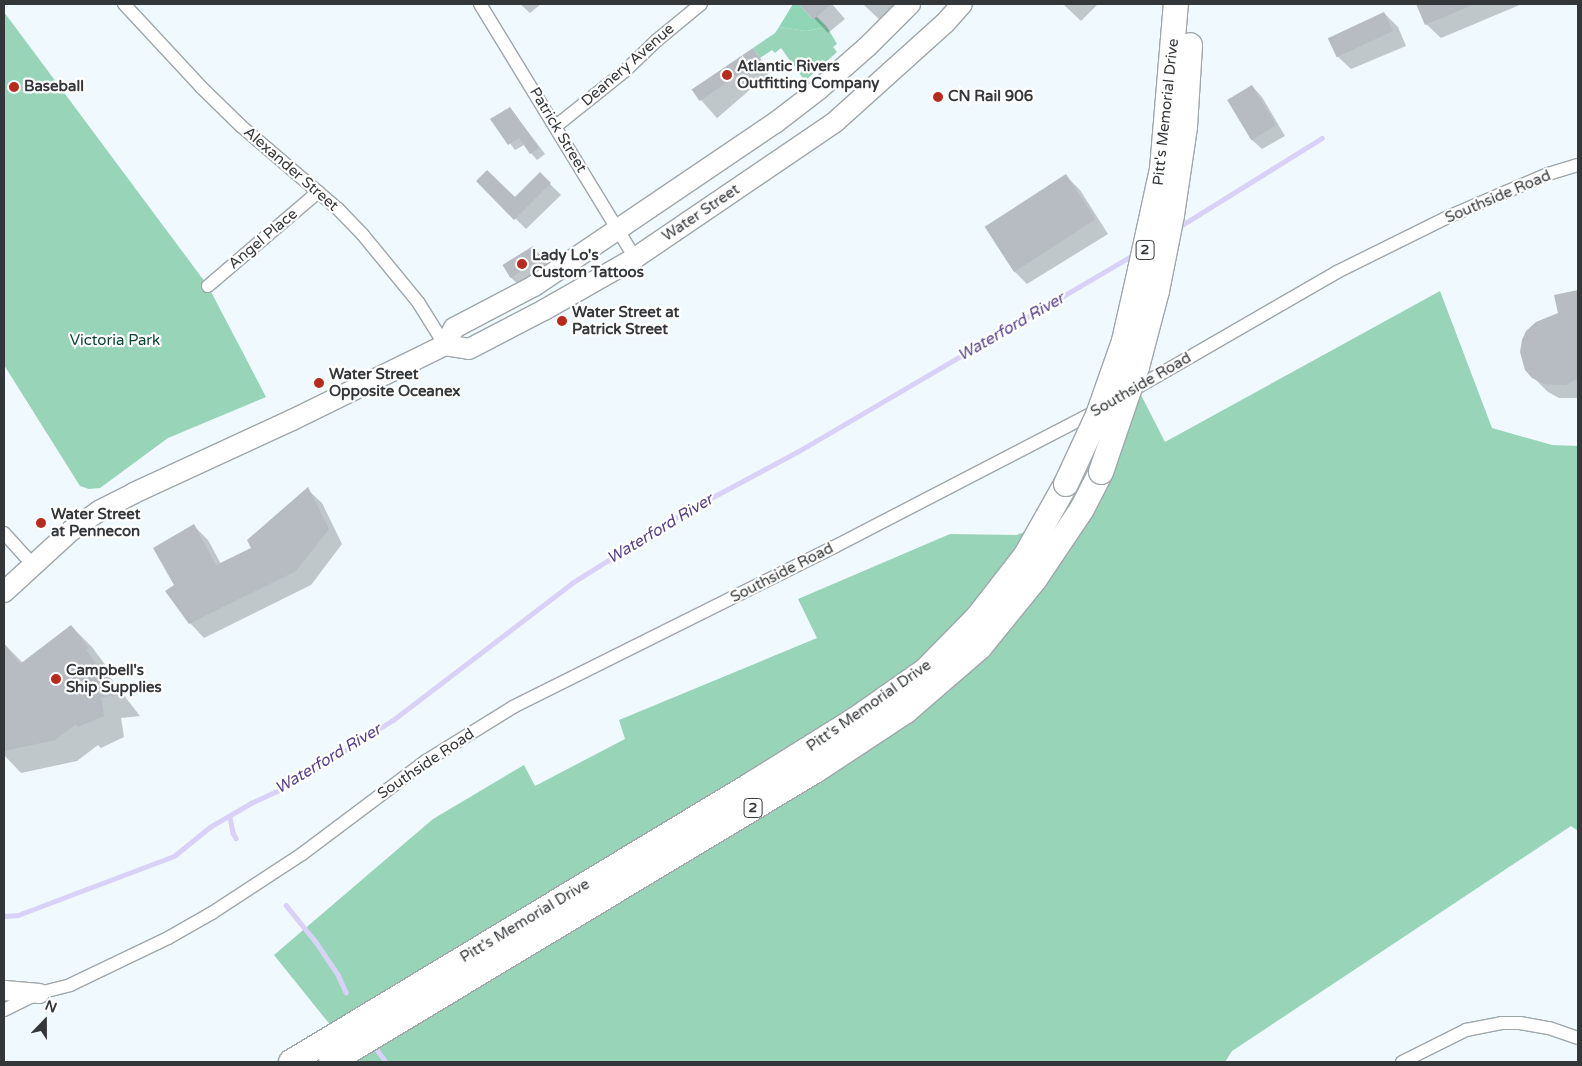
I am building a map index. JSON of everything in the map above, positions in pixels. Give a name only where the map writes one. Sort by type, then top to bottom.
[{"type":"highway","name":"Pitt's Memorial Drive","points":[[291,1062],[752,784],[856,719],[926,670],[977,618],[1026,555],[1066,484],[1098,415],[1117,360],[1138,279],[1162,169],[1176,4]]},
{"type":"highway","name":"Pitt's Memorial Drive","points":[[331,1062],[815,771],[906,711],[980,647],[1035,579],[1082,509],[1101,472],[1138,367],[1163,263],[1185,127],[1192,4]]},
{"type":"main road","points":[[4,592],[72,530],[99,511],[445,345],[454,328],[534,286],[736,150],[818,90],[867,47],[910,4]]},
{"type":"main road","name":"Water Street","points":[[445,345],[469,349],[544,310],[635,258],[835,122],[945,23],[962,4]]},
{"type":"main road","points":[[4,990],[39,994]]},
{"type":"street","name":"Alexander Street","points":[[124,4],[201,87],[241,126],[318,192],[363,235],[418,302],[445,345]]},
{"type":"street","name":"Patrick Street","points":[[480,4],[635,258]]},
{"type":"street","name":"Deanery Avenue","points":[[556,126],[625,71],[656,40],[701,4]]},
{"type":"street","name":"Southside Road","points":[[4,1010],[39,994],[70,985],[168,938],[212,913],[302,854],[426,761],[513,707],[793,568],[1079,420],[1337,272],[1450,216],[1548,174],[1578,165]]},
{"type":"street","name":"Angel Place","points":[[208,286],[318,192]]},
{"type":"street","points":[[4,533],[33,565]]},
{"type":"street","points":[[1402,1062],[1466,1030],[1500,1023],[1530,1024],[1578,1038]]},
{"type":"green space","points":[[793,4],[799,4],[812,19],[816,16],[827,27],[806,31],[779,27]]},
{"type":"green space","name":"Victoria Park","points":[[4,12],[208,286],[266,397],[168,438],[100,488],[89,489],[80,486],[4,365]]},
{"type":"green space","points":[[779,27],[806,31],[827,27],[837,44],[833,47],[837,52],[805,81],[781,48],[775,53],[772,50],[760,58],[753,48],[775,33]]},
{"type":"green space","points":[[1440,291],[1492,428],[1552,445],[1578,446],[1578,831],[1571,826],[1232,1051],[1225,1062],[360,1062],[274,955],[433,819],[524,765],[535,786],[625,739],[619,720],[817,638],[798,599],[950,534],[1017,535],[1100,500],[1140,393],[1165,442]]},
{"type":"building","points":[[799,4],[831,4],[813,20]]},
{"type":"building","points":[[1416,4],[1475,4],[1425,25]]},
{"type":"building","points":[[1384,12],[1393,31],[1337,57],[1328,38]]},
{"type":"building","name":"Atlantic Rivers Outfitting Company","points":[[753,48],[761,60],[699,101],[692,89]]},
{"type":"building","points":[[1252,85],[1276,125],[1251,140],[1227,100]]},
{"type":"building","points":[[510,107],[539,148],[530,154],[519,138],[508,145],[490,119]]},
{"type":"building","points":[[487,170],[515,197],[540,172],[551,183],[514,220],[476,181]]},
{"type":"building","points":[[1066,174],[1095,219],[1014,272],[985,227]]},
{"type":"building","points":[[533,246],[541,259],[510,278],[502,265]]},
{"type":"building","points":[[1578,290],[1578,378],[1566,385],[1544,384],[1532,378],[1525,370],[1520,352],[1522,340],[1526,331],[1536,322],[1558,313],[1554,295]]},
{"type":"building","points":[[308,487],[329,529],[296,571],[189,624],[165,591],[174,585],[153,548],[194,524],[216,565],[251,548],[247,540]]},
{"type":"building","name":"Campbell's Ship Supplies","points":[[71,625],[89,648],[86,650],[120,695],[101,697],[104,716],[78,727],[76,724],[55,740],[4,751],[4,643],[20,664]]},
{"type":"waterway","name":"Waterford River","points":[[1179,227],[1322,138]]},
{"type":"waterway","name":"Waterford River","points":[[4,916],[18,915],[174,856],[210,827],[251,803],[290,785],[393,720],[572,583],[685,512],[799,451],[1136,253]]},
{"type":"waterway","points":[[230,817],[233,833],[236,838]]},
{"type":"waterway","points":[[286,905],[316,942],[338,975],[346,992]]},
{"type":"waterway","points":[[378,1051],[386,1062]]},
{"type":"place","name":"Atlantic Rivers Outfitting Company","points":[[727,75]]},
{"type":"place","name":"Baseball","points":[[14,87]]},
{"type":"place","name":"CN Rail 906","points":[[938,97]]},
{"type":"place","name":"Lady Lo's Custom Tattoos","points":[[522,264]]},
{"type":"place","name":"Water Street at Patrick Street","points":[[562,321]]},
{"type":"place","name":"Water Street Opposite Oceanex","points":[[319,383]]},
{"type":"place","name":"Water Street at Pennecon","points":[[41,523]]},
{"type":"place","name":"Campbell's Ship Supplies","points":[[56,679]]}]
